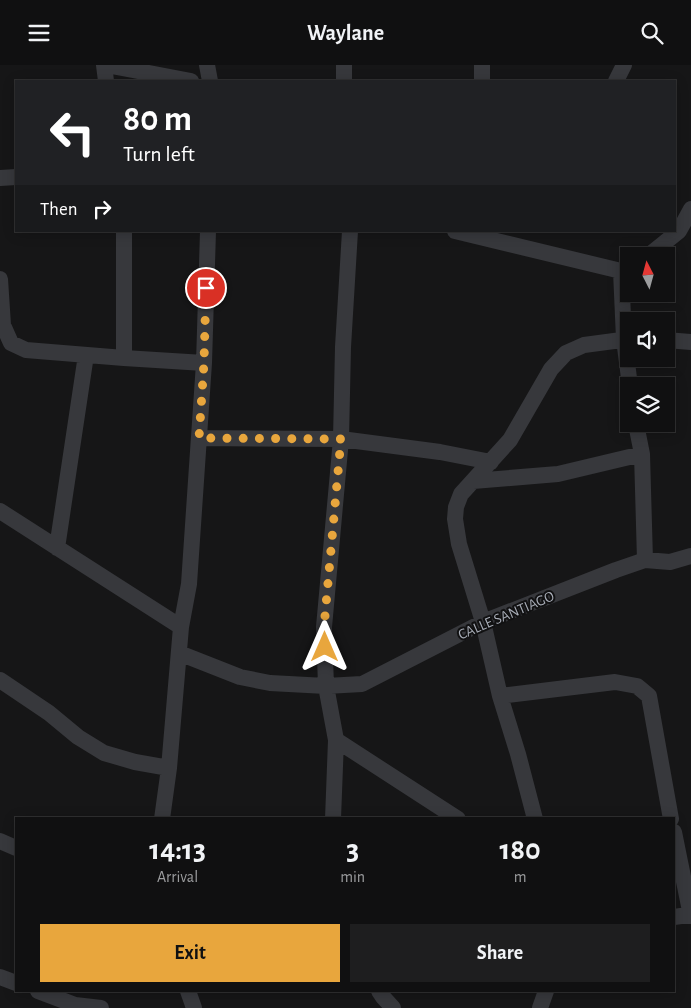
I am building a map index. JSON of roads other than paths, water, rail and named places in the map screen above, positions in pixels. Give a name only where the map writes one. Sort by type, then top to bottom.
[{"type":"street","points":[[106,80],[105,65],[186,80]]},
{"type":"street","points":[[207,65],[210,80]]},
{"type":"street","points":[[344,65],[344,80]]},
{"type":"street","points":[[482,65],[482,80]]},
{"type":"street","points":[[616,80],[624,65]]},
{"type":"street","points":[[0,178],[15,177]]},
{"type":"street","points":[[659,247],[679,231],[691,209]]},
{"type":"street","points":[[124,232],[124,359]]},
{"type":"street","points":[[162,817],[170,769],[180,627],[189,584],[204,363],[208,232]]},
{"type":"street","points":[[334,817],[336,740],[326,685],[324,627],[341,439],[343,347],[350,232]]},
{"type":"street","points":[[464,232],[482,234],[620,268]]},
{"type":"street","points":[[0,279],[3,325],[10,343],[26,351],[204,363]]},
{"type":"street","points":[[535,817],[500,696],[483,622],[460,544],[455,519],[456,507],[461,494],[510,440],[551,369],[566,353],[584,345],[620,340]]},
{"type":"street","points":[[675,341],[691,342]]},
{"type":"street","points":[[57,548],[86,355]]},
{"type":"street","points":[[638,432],[642,454],[645,560]]},
{"type":"street","points":[[199,438],[341,439],[440,452],[491,462]]},
{"type":"street","points":[[473,481],[558,475],[642,454]]},
{"type":"street","points":[[0,511],[180,627]]},
{"type":"street","name":"CALLE SANTIAGO","points":[[179,653],[240,677],[270,683],[326,685],[362,683],[483,622],[616,570],[645,560],[670,562],[691,556]]},
{"type":"street","points":[[0,680],[49,713],[78,737],[104,753],[170,769]]},
{"type":"street","points":[[500,696],[616,682],[637,686],[649,696],[671,817]]},
{"type":"street","points":[[336,740],[455,817]]},
{"type":"street","points":[[675,837],[691,916],[675,917]]},
{"type":"street","points":[[0,841],[15,848]]},
{"type":"street","points":[[0,977],[15,983]]},
{"type":"street","points":[[41,992],[75,1005],[101,1008]]},
{"type":"street","points":[[188,992],[194,1008]]},
{"type":"street","points":[[380,992],[393,1008]]},
{"type":"street","points":[[540,1008],[546,992]]}]
